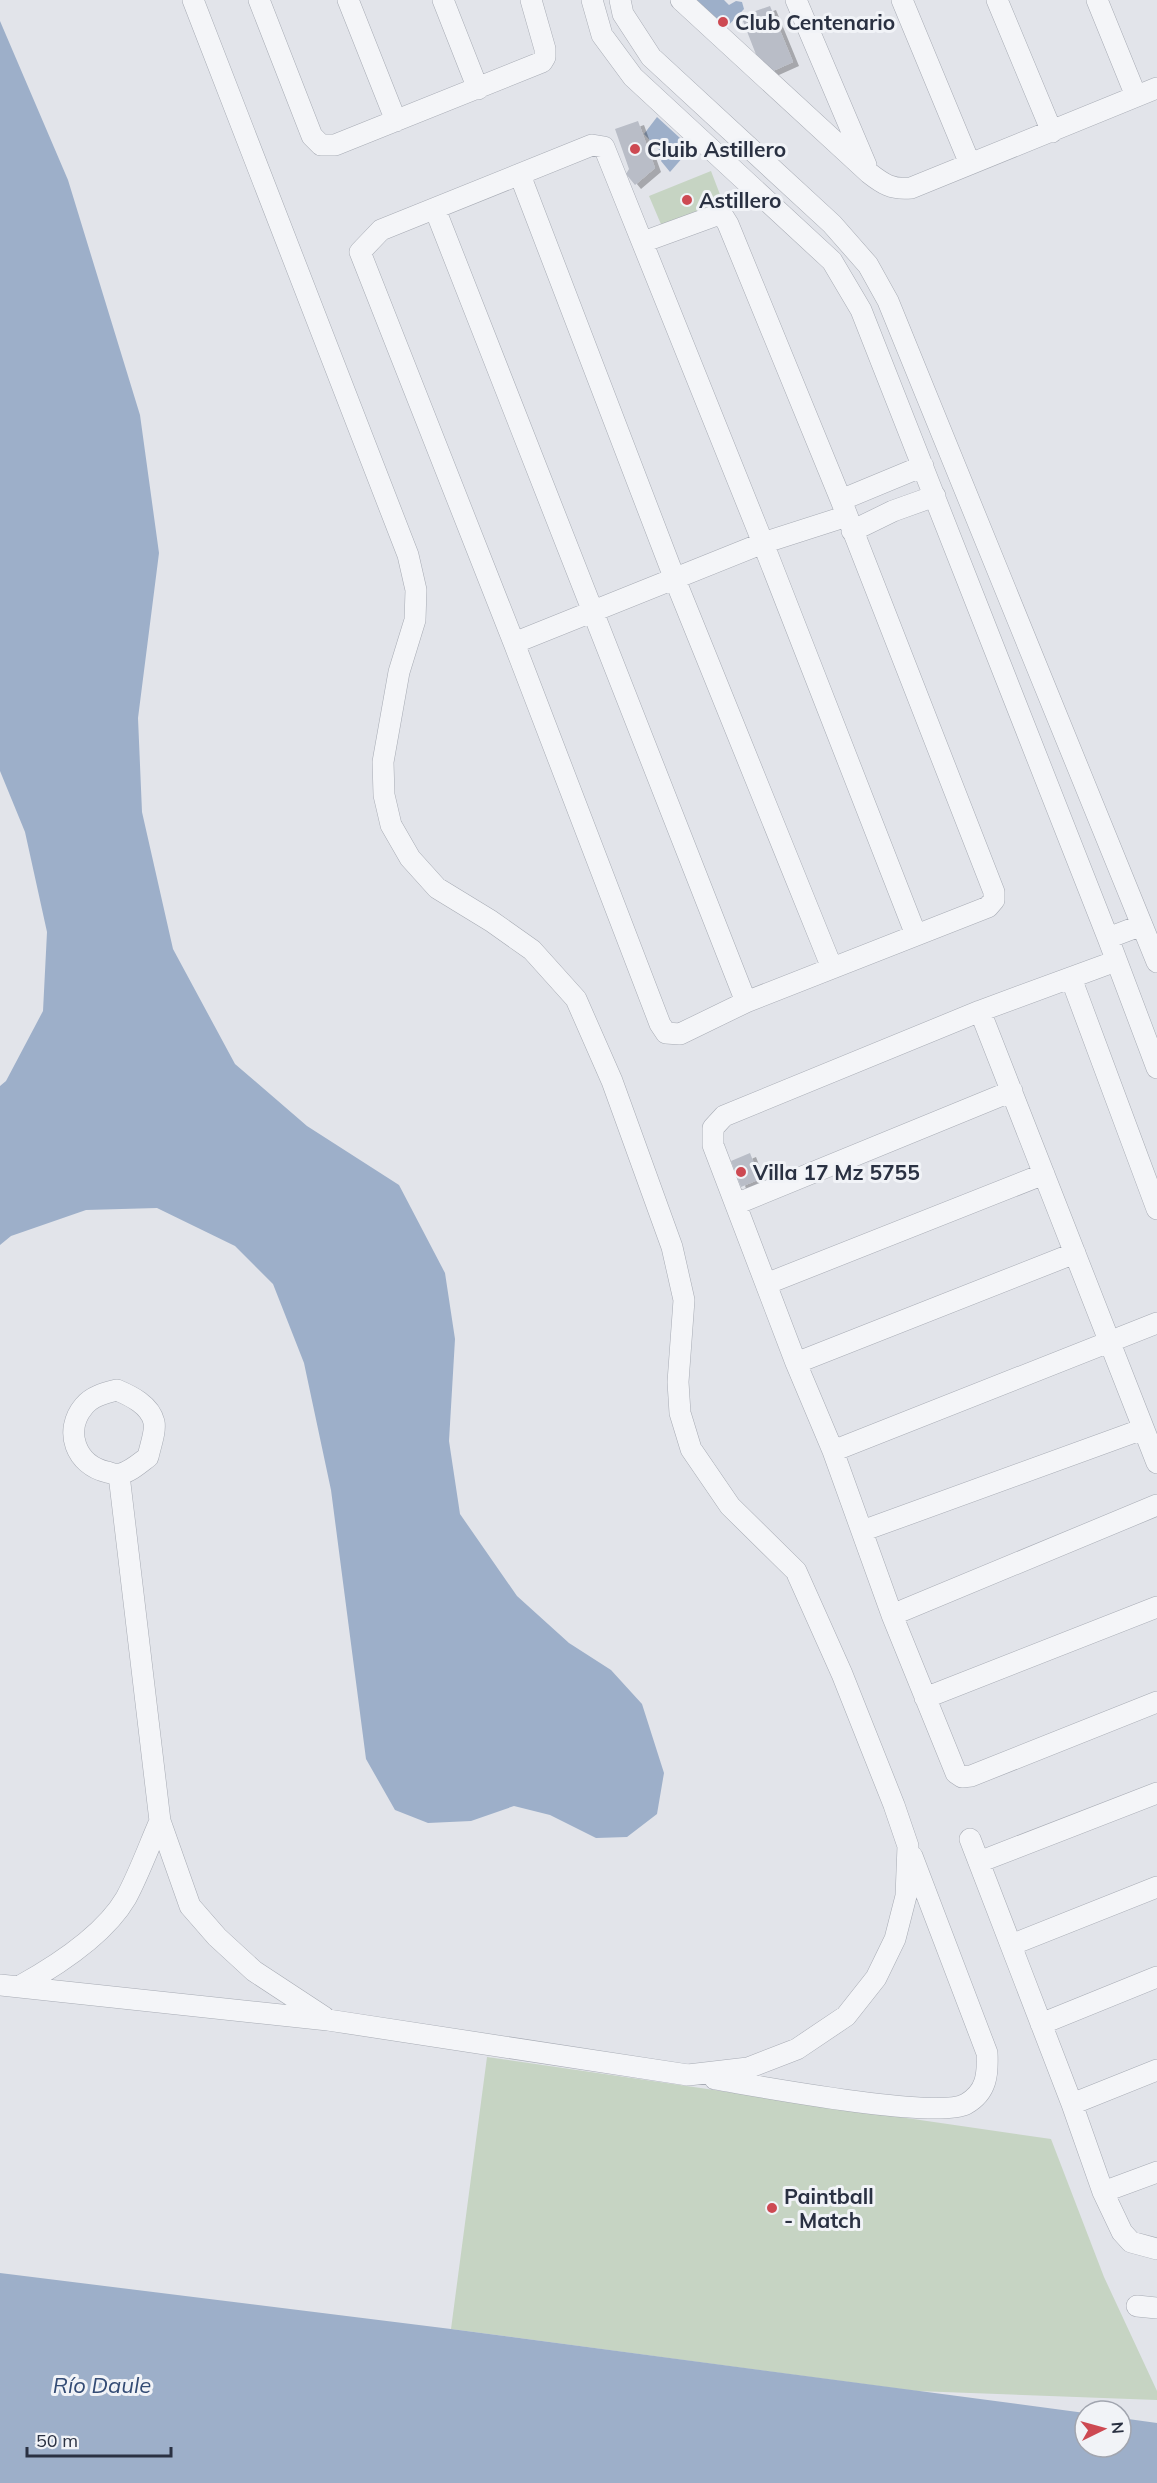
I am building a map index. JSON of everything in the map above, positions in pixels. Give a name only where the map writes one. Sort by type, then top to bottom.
[{"type":"street","points":[[10,1986],[328,2020],[896,2106],[950,2108],[966,2104],[981,2091],[988,2077],[987,2053],[894,1805],[842,1674],[796,1571],[730,1506],[691,1449],[680,1413],[678,1382],[684,1300],[672,1247],[612,1081],[576,999],[532,950],[491,921],[437,888],[410,858],[391,825],[384,795],[383,762],[399,672],[415,620],[416,590],[404,544],[193,0]]},
{"type":"street","points":[[259,0],[316,142],[321,145],[335,145],[544,60],[545,50],[531,0]]},
{"type":"street","points":[[348,0],[396,121]]},
{"type":"street","points":[[443,0],[477,89]]},
{"type":"street","points":[[591,0],[602,35],[633,77],[832,261],[861,310],[1157,1068]]},
{"type":"street","points":[[620,0],[623,14],[651,57],[832,224],[868,265],[888,301],[1157,962]]},
{"type":"street","points":[[681,0],[869,173],[885,186],[897,189],[911,188],[1157,88]]},
{"type":"street","points":[[796,0],[869,173]]},
{"type":"street","points":[[902,0],[970,164]]},
{"type":"street","points":[[997,0],[1052,132]]},
{"type":"street","points":[[1097,0],[1136,96]]},
{"type":"street","points":[[633,77],[651,57]]},
{"type":"street","points":[[643,242],[717,215],[723,216],[728,224],[847,516],[994,892],[994,900],[988,907],[746,1002],[680,1034],[666,1033],[660,1024],[360,252],[381,230],[592,145],[604,147],[763,543],[916,935]]},
{"type":"street","points":[[520,175],[674,577],[832,968]]},
{"type":"street","points":[[435,208],[746,1002]]},
{"type":"street","points":[[843,280],[868,265]]},
{"type":"street","points":[[847,516],[923,466]]},
{"type":"street","points":[[513,643],[763,543],[847,516],[893,511],[935,496]]},
{"type":"street","points":[[1108,938],[1142,925]]},
{"type":"street","points":[[1116,961],[980,1011],[724,1116],[713,1128],[713,1146],[796,1363],[833,1450],[892,1615],[956,1773],[962,1777],[971,1776],[1157,1702]]},
{"type":"street","points":[[1071,978],[1157,1209]]},
{"type":"street","points":[[980,1011],[1157,1463]]},
{"type":"street","points":[[736,1204],[1012,1091]]},
{"type":"street","points":[[766,1284],[1044,1174]]},
{"type":"street","points":[[796,1363],[1075,1253]]},
{"type":"street","points":[[833,1450],[1157,1323]]},
{"type":"street","points":[[862,1531],[1143,1429]]},
{"type":"street","points":[[119,1475],[160,1821],[190,1906],[217,1937],[254,1971],[328,2020]]},
{"type":"street","points":[[892,1615],[1157,1505]]},
{"type":"street","points":[[926,1698],[1157,1607]]},
{"type":"street","points":[[979,1862],[1157,1793]]},
{"type":"street","points":[[10,1986],[53,1968],[108,1921],[125,1898],[160,1821]]},
{"type":"street","points":[[970,1839],[1072,2104],[1103,2192],[1122,2232],[1131,2242],[1157,2249]]},
{"type":"street","points":[[688,2075],[748,2068],[796,2049],[846,2016],[876,1978],[895,1939],[906,1896],[908,1846]]},
{"type":"street","points":[[1011,1945],[1157,1887]]},
{"type":"street","points":[[1041,2024],[1157,1977]]},
{"type":"street","points":[[1072,2104],[1157,2070]]},
{"type":"street","points":[[1103,2192],[1157,2172]]},
{"type":"green space","name":"Astillero","points":[[711,171],[724,205],[663,229],[649,196]]},
{"type":"green space","name":"Paintball - Match","points":[[487,2057],[1051,2139],[1104,2277],[1157,2391],[1157,2400],[916,2391],[451,2329]]},
{"type":"water","name":"Club Centenario","points":[[691,0],[724,0],[729,5],[736,1],[742,2],[744,9],[724,30]]},
{"type":"water","points":[[0,21],[68,180],[140,415],[159,553],[138,718],[142,812],[173,949],[235,1064],[307,1126],[399,1185],[445,1273],[455,1339],[449,1441],[460,1514],[517,1596],[569,1643],[611,1670],[642,1704],[664,1773],[657,1814],[627,1837],[596,1838],[550,1815],[514,1806],[471,1821],[428,1823],[395,1810],[366,1759],[331,1490],[304,1363],[273,1284],[235,1246],[157,1208],[86,1210],[11,1236],[0,1245],[0,1086],[6,1081],[43,1011],[47,932],[25,832],[0,771]]},
{"type":"water","points":[[657,117],[691,148],[670,172],[661,161],[664,155],[644,134]]},
{"type":"water","name":"Río Daule","points":[[0,2273],[451,2329],[1073,2411],[1073,2459],[1133,2459],[1133,2420],[1157,2423],[1157,2483],[0,2483]]},
{"type":"building","name":"Club Centenario","points":[[770,6],[793,62],[764,75],[741,16]]},
{"type":"building","name":"Cluib Astillero","points":[[638,121],[655,168],[635,185],[626,174],[629,169],[615,129]]},
{"type":"building","points":[[750,1153],[760,1179],[741,1187],[731,1161]]},
{"type":"place","name":"Club Centenario","points":[[723,22]]},
{"type":"place","name":"Cluib Astillero","points":[[635,149]]},
{"type":"place","name":"Astillero","points":[[687,200]]},
{"type":"place","name":"Villa 17 Mz 5755","points":[[741,1172]]},
{"type":"place","name":"Paintball - Match","points":[[772,2208]]}]
